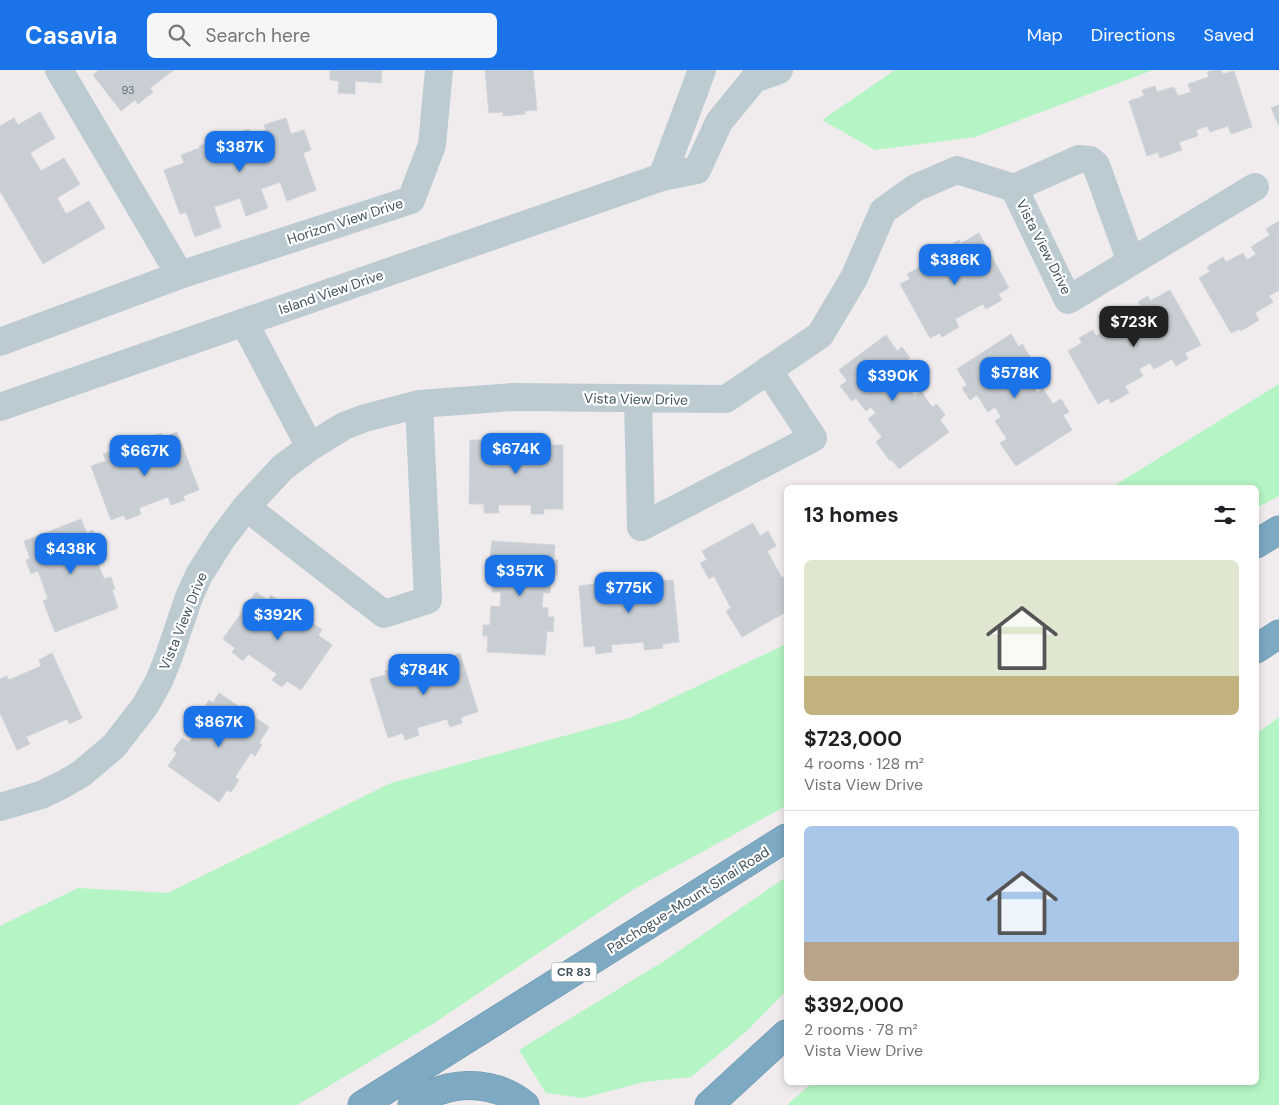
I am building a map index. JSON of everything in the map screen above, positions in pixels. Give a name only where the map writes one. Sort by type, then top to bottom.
[{"type":"highway","points":[[1259,542],[1279,530]]},
{"type":"highway","points":[[1259,647],[1279,634]]},
{"type":"highway","name":"Patchogue-Mount Sinai Road","points":[[362,1105],[784,839]]},
{"type":"highway","points":[[708,1105],[784,1036]]},
{"type":"highway","points":[[412,1105],[446,1088],[466,1085],[487,1087],[503,1092],[525,1105]]},
{"type":"street","points":[[59,70],[180,274]]},
{"type":"street","name":"Horizon View Drive","points":[[0,342],[180,274],[411,200],[432,145],[439,70]]},
{"type":"street","points":[[662,177],[702,70]]},
{"type":"street","points":[[662,177],[697,170],[719,122],[754,79],[779,70]]},
{"type":"street","points":[[1014,188],[1080,159],[1090,160],[1096,165],[1131,262]]},
{"type":"street","name":"Vista View Drive","points":[[0,807],[41,795],[81,774],[114,746],[145,706],[159,681],[189,597],[199,575],[221,540],[246,507],[282,468],[310,447],[344,426],[365,418],[419,404],[513,397],[726,399],[820,335],[854,278],[883,211],[915,188],[957,170],[1014,188],[1068,300],[1255,186]]},
{"type":"street","name":"Island View Drive","points":[[0,407],[662,177]]},
{"type":"street","points":[[244,322],[310,447]]},
{"type":"street","points":[[638,399],[641,527],[813,438],[768,370]]},
{"type":"street","points":[[246,507],[384,614],[428,600],[419,404]]},
{"type":"green space","points":[[895,70],[1153,70],[975,137],[875,150],[822,120]]},
{"type":"green space","points":[[1279,384],[1279,496],[1259,506],[1259,485],[1115,485]]},
{"type":"green space","points":[[784,645],[784,807],[634,889],[431,1025],[297,1105],[0,1105],[0,926],[78,888],[168,893],[391,783],[630,718]]},
{"type":"green space","points":[[1279,717],[1279,1105],[787,1105],[810,1085],[1259,1085],[1259,732]]},
{"type":"green space","points":[[784,878],[784,993],[748,1030],[691,1077],[644,1082],[583,1098],[546,1093],[519,1050],[664,961]]},
{"type":"building","points":[[99,70],[174,70],[150,88],[153,92],[138,104],[135,100],[121,111],[93,75]]},
{"type":"building","points":[[330,70],[382,70],[381,83],[355,81],[355,94],[338,93],[339,81],[330,80]]},
{"type":"building","points":[[485,70],[533,70],[537,110],[525,111],[525,114],[503,116],[503,112],[489,113]]},
{"type":"building","points":[[1221,70],[1223,74],[1234,71],[1252,127],[1231,134],[1228,126],[1210,132],[1207,126],[1196,130],[1198,136],[1179,142],[1182,150],[1160,158],[1158,152],[1147,156],[1129,101],[1144,96],[1142,90],[1155,86],[1157,92],[1174,87],[1178,96],[1191,92],[1188,84],[1209,77],[1207,72]]},
{"type":"building","points":[[1279,105],[1279,126],[1271,108]]},
{"type":"building","points":[[40,112],[55,138],[30,153],[41,171],[64,158],[80,184],[57,198],[66,214],[89,201],[105,228],[43,264],[0,191],[0,126],[14,118],[18,125]]},
{"type":"building","points":[[286,118],[291,134],[304,130],[311,150],[303,153],[316,190],[287,201],[280,182],[261,189],[268,208],[246,216],[240,198],[214,207],[221,227],[195,237],[186,212],[180,214],[164,170],[184,163],[181,155],[200,148],[199,146],[249,129],[251,135],[266,130],[264,125]]},
{"type":"building","points":[[1279,221],[1279,290],[1269,296],[1273,302],[1255,313],[1259,320],[1241,331],[1240,329],[1231,333],[1199,278],[1210,272],[1207,267],[1223,257],[1226,262],[1243,253],[1247,260],[1256,254],[1251,247],[1270,235],[1266,229]]},
{"type":"building","points":[[979,233],[1009,288],[998,294],[1002,300],[986,309],[983,304],[955,319],[959,327],[942,337],[940,333],[930,338],[900,284],[910,279],[907,274],[920,267],[922,270],[948,255],[945,248],[959,240],[960,244]]},
{"type":"building","points":[[1170,290],[1201,345],[1185,353],[1188,359],[1176,366],[1172,359],[1154,369],[1150,363],[1139,369],[1143,376],[1125,386],[1129,393],[1111,403],[1108,398],[1098,404],[1068,351],[1082,343],[1079,338],[1093,330],[1096,336],[1115,325],[1118,332],[1127,327],[1124,321],[1143,310],[1138,302],[1148,296],[1150,301]]},
{"type":"building","points":[[1011,334],[1019,347],[1022,344],[1031,358],[1025,362],[1035,379],[1030,382],[1037,393],[1043,389],[1053,404],[1061,399],[1069,412],[1063,415],[1072,430],[1016,466],[1000,443],[1007,439],[995,421],[1001,417],[995,407],[988,412],[977,395],[970,400],[962,388],[967,385],[957,369]]},
{"type":"building","points":[[886,335],[897,351],[902,347],[910,358],[903,364],[913,378],[905,384],[915,396],[921,391],[932,407],[937,404],[945,415],[940,420],[949,432],[899,469],[891,459],[890,461],[876,442],[882,437],[868,419],[876,413],[871,407],[866,411],[856,398],[852,401],[840,386],[847,381],[839,370]]},
{"type":"building","points":[[177,432],[199,490],[183,496],[185,500],[171,505],[168,497],[139,508],[141,514],[126,520],[124,515],[111,520],[91,466],[106,461],[103,454],[117,449],[120,456],[150,445],[148,438],[161,433],[162,438]]},
{"type":"building","points":[[486,438],[501,438],[501,446],[533,446],[534,440],[547,440],[547,445],[563,445],[563,509],[544,509],[544,514],[531,514],[531,505],[498,505],[499,513],[484,513],[484,504],[469,504],[470,440],[486,440]]},
{"type":"building","points":[[81,519],[87,533],[93,530],[99,546],[92,549],[104,579],[111,577],[115,589],[112,590],[118,608],[55,632],[43,601],[48,599],[38,571],[31,574],[26,560],[30,558],[24,541]]},
{"type":"building","points":[[753,523],[760,536],[768,531],[776,546],[767,551],[782,578],[784,576],[784,613],[742,637],[726,611],[731,608],[714,576],[709,579],[700,563],[707,560],[702,551]]},
{"type":"building","points":[[492,541],[555,545],[554,560],[558,560],[557,575],[551,575],[550,593],[543,593],[542,607],[548,608],[548,617],[554,617],[553,632],[547,631],[545,655],[487,652],[488,636],[483,636],[483,625],[490,625],[491,606],[500,607],[501,592],[492,592],[493,571],[485,570],[486,559],[490,559]]},
{"type":"building","points":[[659,575],[660,581],[673,580],[679,642],[662,644],[663,648],[644,650],[644,642],[611,645],[612,652],[596,654],[595,646],[584,647],[579,586],[595,584],[595,579],[614,577],[615,586],[643,584],[643,576]]},
{"type":"building","points":[[256,592],[268,600],[271,595],[284,604],[280,609],[307,628],[311,622],[322,630],[318,635],[332,645],[301,690],[287,681],[282,687],[272,680],[277,674],[248,654],[243,661],[232,652],[235,648],[223,639]]},
{"type":"building","points":[[52,653],[82,718],[69,724],[67,719],[26,737],[30,744],[17,750],[0,713],[0,679],[7,676],[9,680],[41,666],[39,660]]},
{"type":"building","points":[[460,653],[478,712],[461,717],[462,723],[450,727],[447,719],[417,728],[419,735],[405,740],[403,733],[388,738],[370,679],[386,675],[385,671],[397,667],[399,675],[431,665],[429,658],[442,654],[443,659]]},
{"type":"building","points":[[219,693],[269,727],[259,743],[262,745],[255,756],[251,753],[235,777],[239,780],[231,792],[227,790],[219,802],[168,766],[177,753],[173,750],[182,738],[189,742],[207,717],[201,712],[209,700],[213,703]]}]
